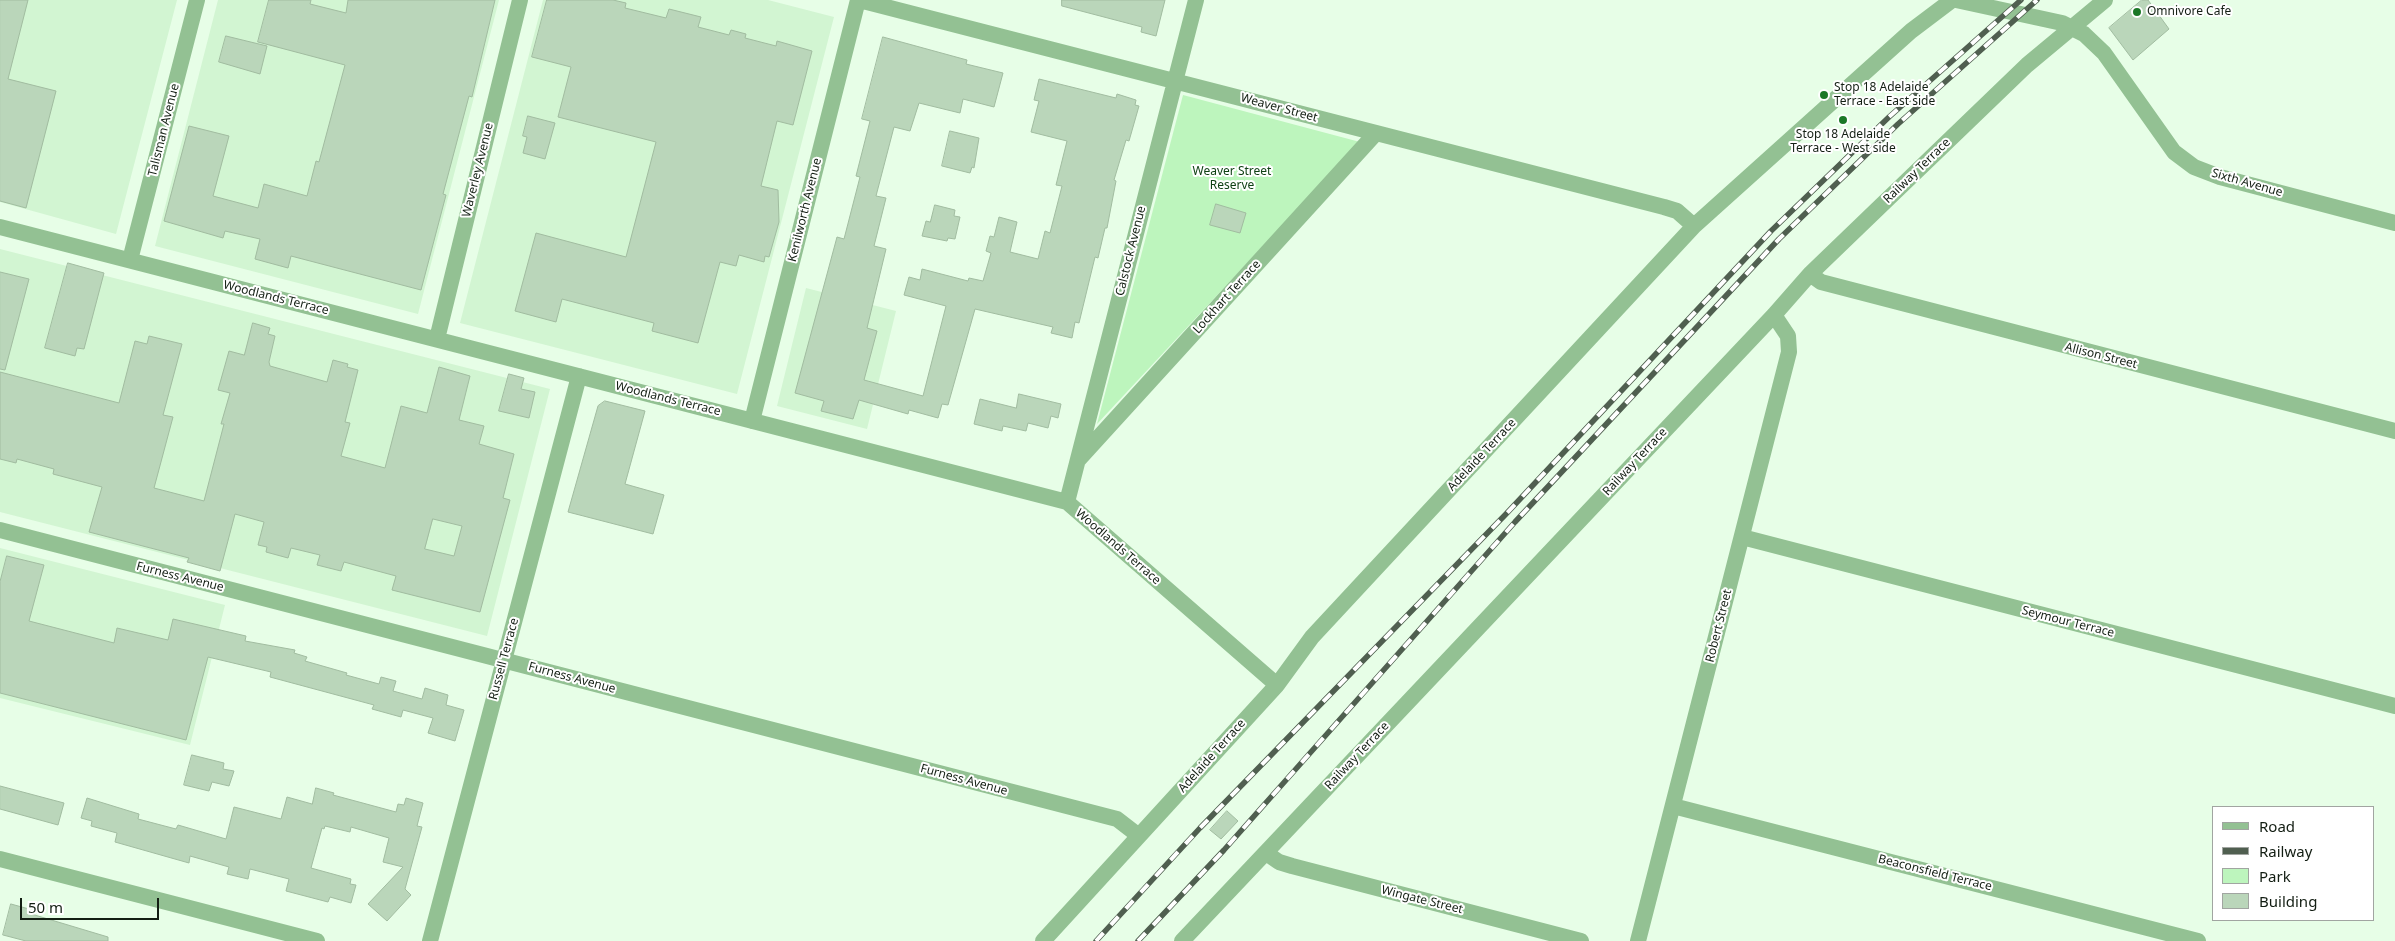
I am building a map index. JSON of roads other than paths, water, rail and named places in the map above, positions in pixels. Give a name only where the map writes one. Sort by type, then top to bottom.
[{"type":"street","name":"Talisman Avenue","points":[[130,260],[197,0]]},
{"type":"street","name":"Waverley Avenue","points":[[437,339],[520,0]]},
{"type":"street","name":"Weaver Street","points":[[859,0],[1664,207],[1677,211],[1694,226]]},
{"type":"street","name":"Kenilworth Avenue","points":[[752,421],[859,0]]},
{"type":"street","name":"Calstock Avenue","points":[[1067,502],[1196,0]]},
{"type":"street","name":"Adelaide Terrace","points":[[1043,941],[1277,684],[1312,637],[1694,226],[1911,31],[1952,0]]},
{"type":"street","name":"Sixth Avenue","points":[[1956,0],[2007,6],[2072,27],[2094,41],[2174,152],[2194,167],[2220,177],[2395,223]]},
{"type":"street","name":"Railway Terrace","points":[[1182,941],[1774,315],[1810,274],[2026,66],[2105,0]]},
{"type":"street","name":"Lockhart Terrace","points":[[1077,461],[1376,134]]},
{"type":"street","name":"Woodlands Terrace","points":[[0,227],[1067,502],[1277,684]]},
{"type":"street","name":"Allison Street","points":[[1810,274],[1821,282],[1924,310],[2395,431]]},
{"type":"street","name":"Robert Street","points":[[1638,941],[1789,352],[1788,336],[1774,315]]},
{"type":"street","name":"Russell Terrace","points":[[430,941],[579,376]]},
{"type":"street","name":"Furness Avenue","points":[[0,530],[1117,819],[1139,836]]},
{"type":"street","name":"Seymour Terrace","points":[[1742,537],[2395,706]]},
{"type":"street","name":"Beaconsfield Terrace","points":[[1672,806],[2198,941]]},
{"type":"street","name":"Wingate Street","points":[[1266,852],[1279,862],[1292,866],[1581,941]]},
{"type":"street","points":[[0,859],[317,941]]},
{"type":"railway","points":[[1096,941],[1200,828],[1506,514],[1771,231],[1889,117],[2021,0]]},
{"type":"railway","points":[[1138,941],[1224,850],[1515,522],[1779,239],[1898,124],[2037,0]]},
{"type":"place","name":"Omnivore Cafe","points":[[2137,12]]},
{"type":"place","name":"Stop 18 Adelaide Terrace - East side","points":[[1824,95]]},
{"type":"place","name":"Stop 18 Adelaide Terrace - West side","points":[[1843,120]]},
{"type":"park label","name":"Weaver Street Reserve","points":[[1232,179]]}]
